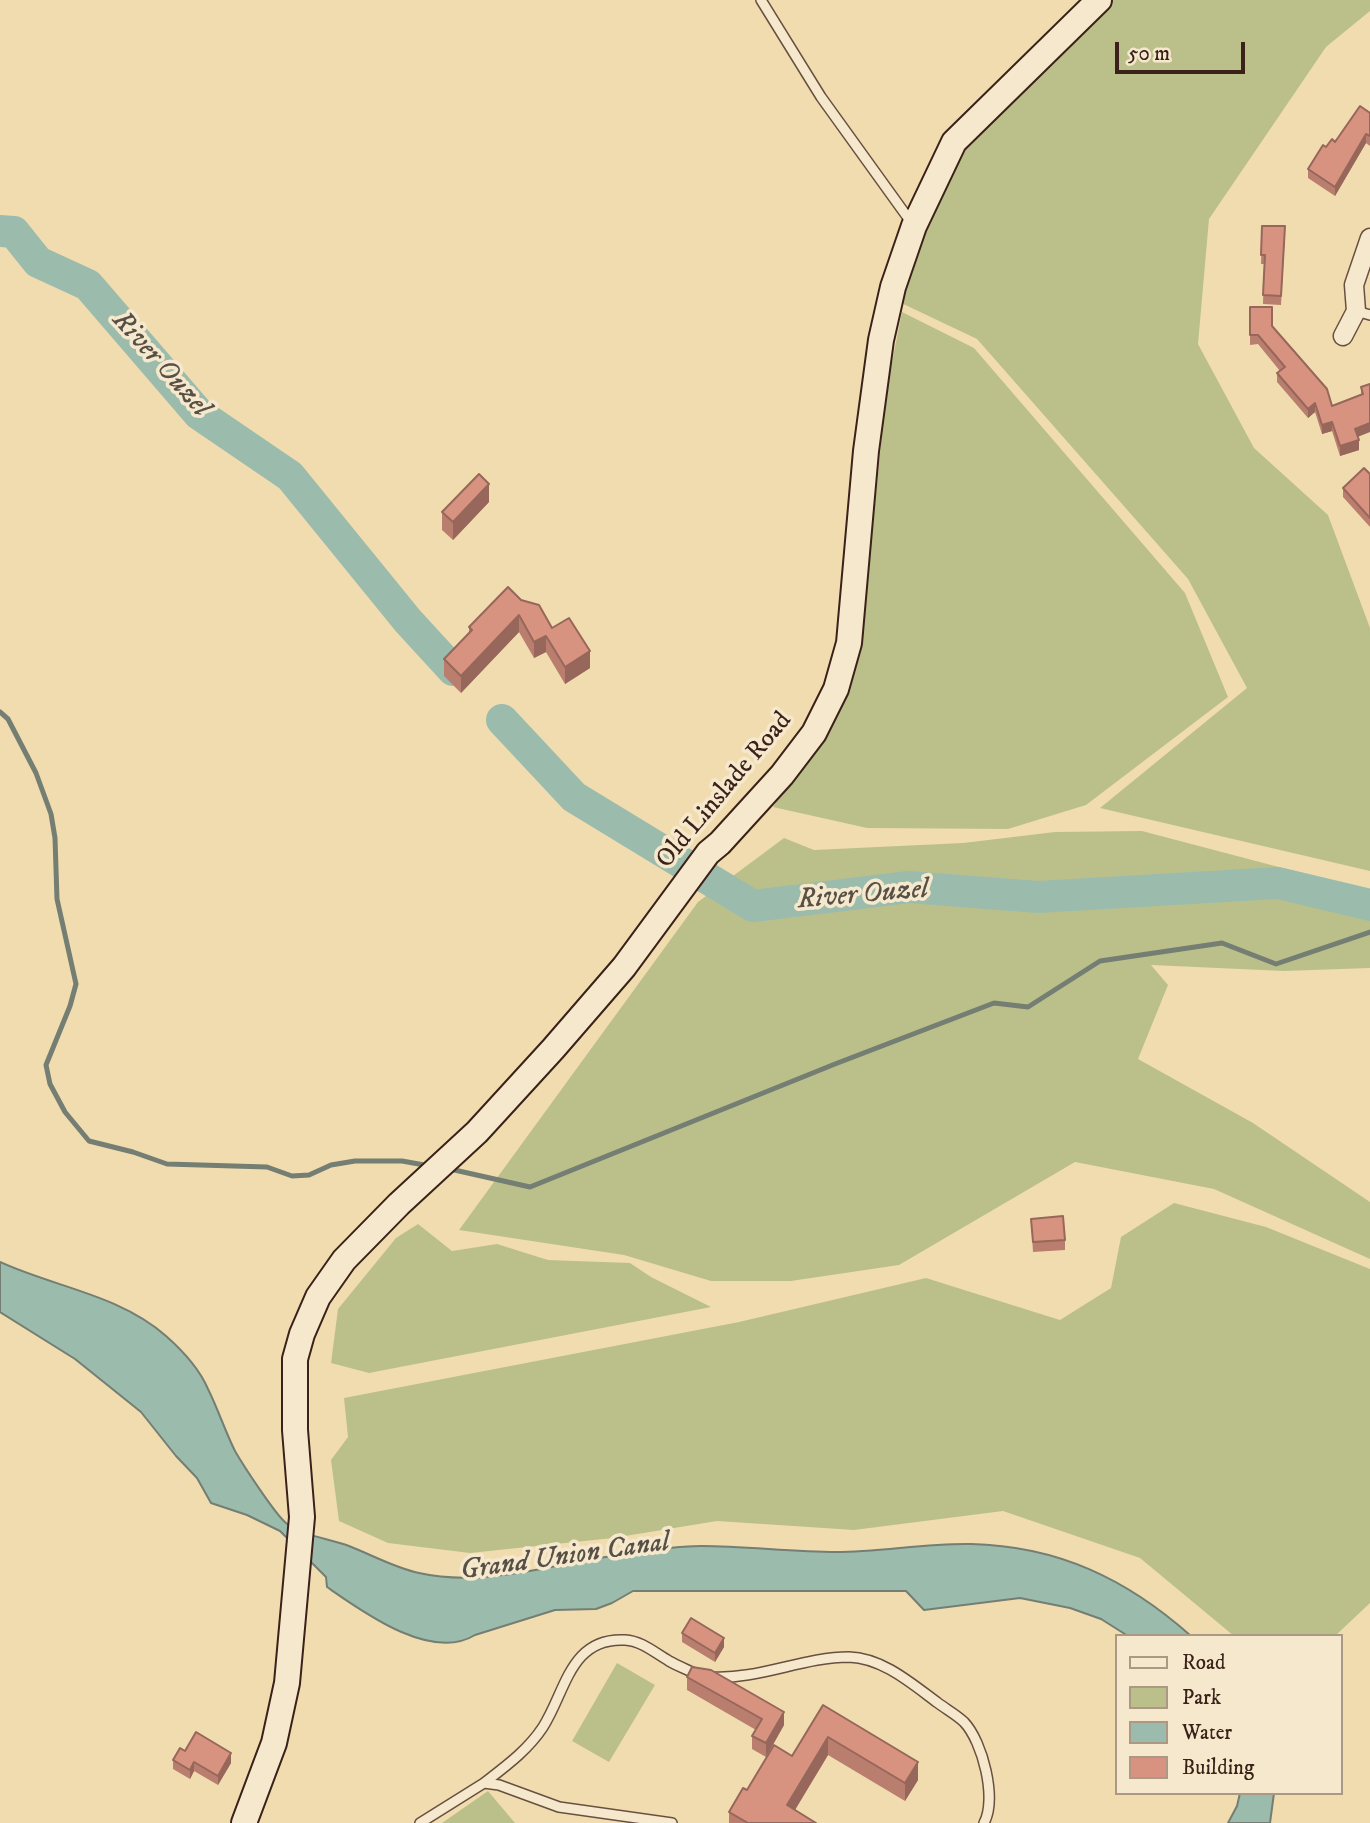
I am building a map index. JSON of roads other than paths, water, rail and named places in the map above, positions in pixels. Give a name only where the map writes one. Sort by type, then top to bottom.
[{"type":"street","name":"Old Linslade Road","points":[[244,1823],[274,1742],[284,1697],[294,1625],[302,1517],[295,1430],[295,1359],[302,1334],[318,1297],[344,1260],[399,1204],[477,1132],[624,967],[708,853],[782,775],[814,733],[836,689],[849,643],[866,451],[881,340],[893,287],[914,226],[954,142],[1099,0]]},
{"type":"street","points":[[1343,336],[1363,313],[1354,285],[1370,238]]},
{"type":"lane","points":[[761,0],[821,97],[914,226]]},
{"type":"lane","points":[[420,1823],[484,1783],[516,1759],[543,1728],[574,1663],[590,1647],[626,1640],[644,1645],[668,1661],[700,1676],[722,1678],[851,1657],[876,1663],[899,1675],[964,1722],[977,1740],[989,1794],[988,1816],[984,1823]]},
{"type":"lane","points":[[484,1783],[499,1785],[559,1807],[672,1823]]},
{"type":"water","points":[[0,1262],[108,1301],[148,1322],[172,1342],[195,1367],[212,1397],[235,1451],[267,1500],[286,1523],[293,1528],[349,1546],[410,1571],[444,1577],[494,1576],[691,1546],[836,1552],[954,1544],[1003,1546],[1033,1551],[1090,1569],[1142,1598],[1189,1634],[1125,1634],[1101,1619],[1070,1608],[1020,1598],[924,1610],[906,1591],[633,1591],[596,1609],[555,1610],[457,1642],[418,1638],[378,1620],[327,1587],[326,1577],[280,1531],[247,1515],[211,1503],[197,1478],[141,1412],[75,1359],[0,1312]]},
{"type":"water","points":[[1240,1795],[1274,1795],[1270,1823],[1228,1823]]},
{"type":"waterway","name":"River Ouzel","points":[[0,231],[14,232],[38,262],[88,285],[199,414],[290,476],[408,621],[453,670]]},
{"type":"waterway","points":[[0,712],[8,719],[36,773],[51,814],[55,838],[57,899],[76,984],[46,1065],[50,1084],[65,1112],[89,1141],[167,1164],[267,1167],[292,1176],[309,1175],[331,1165],[355,1161],[402,1161],[430,1166]]},
{"type":"waterway","name":"River Ouzel","points":[[502,720],[574,797],[753,906],[909,887],[1038,897],[1278,883],[1370,905]]},
{"type":"waterway","points":[[450,1169],[530,1187],[994,1003],[1028,1007],[1100,961],[1222,943],[1276,964],[1370,932]]},
{"type":"water label","name":"Grand Union Canal","points":[[565,1558]]}]
